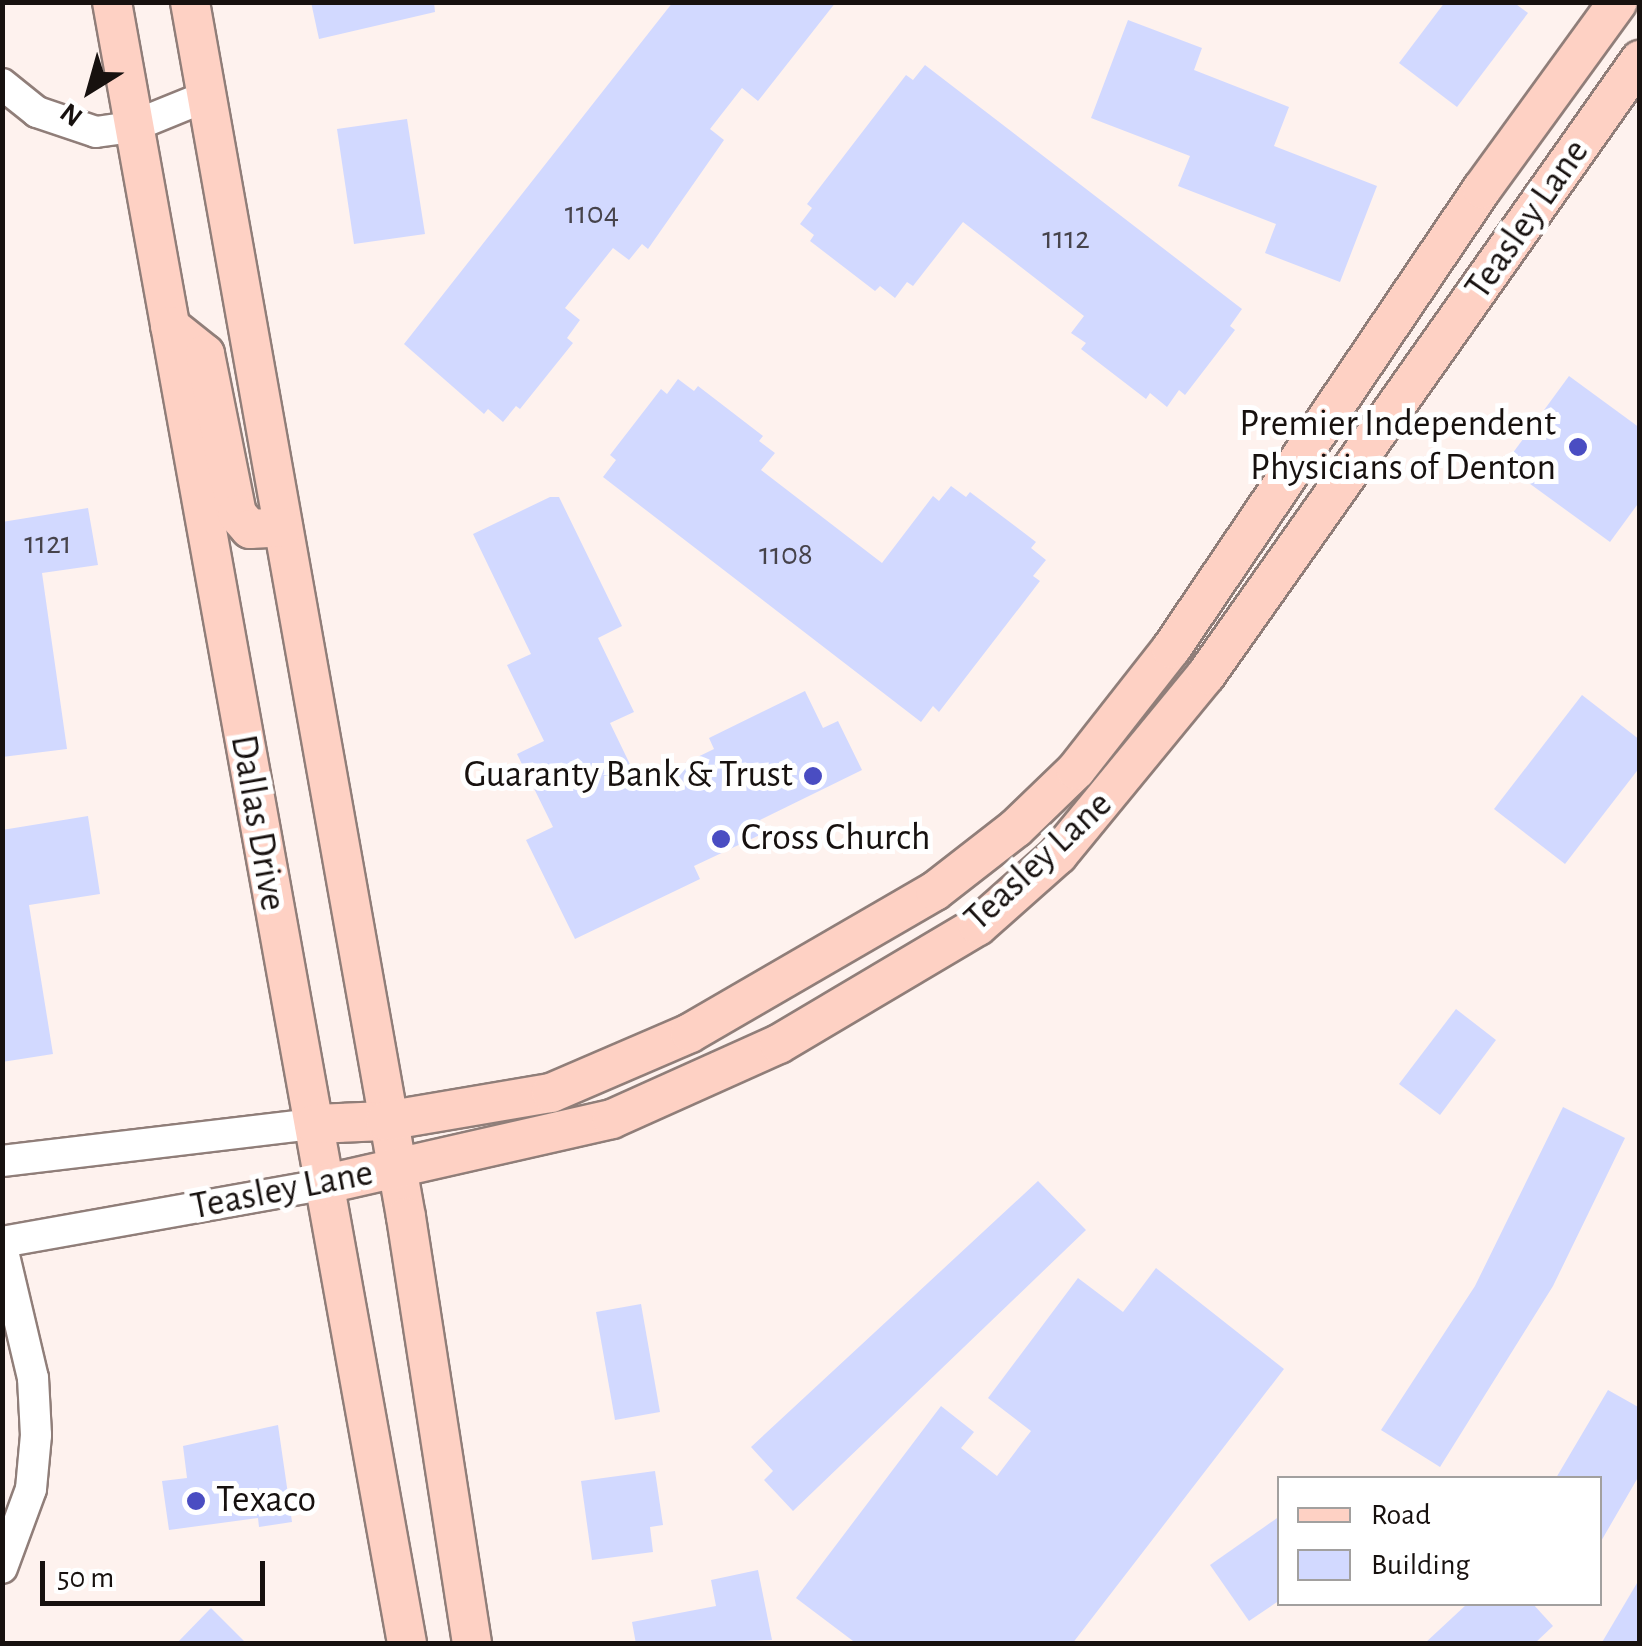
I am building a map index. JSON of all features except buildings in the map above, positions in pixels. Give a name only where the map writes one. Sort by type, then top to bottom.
[{"type":"main road","name":"Dallas Drive","points":[[112,2],[131,127],[407,1644]]},
{"type":"main road","name":"Dallas Drive","points":[[190,2],[394,1170],[472,1644]]},
{"type":"main road","name":"Teasley Lane","points":[[314,1124],[385,1122],[552,1093],[680,1039],[935,891],[1016,828],[1076,770],[1171,649],[1482,189],[1618,2]]},
{"type":"main road","name":"Teasley Lane","points":[[326,1184],[612,1120],[779,1044],[978,926],[1058,856],[1206,676],[1640,60]]},
{"type":"main road","points":[[170,326],[204,354],[238,514],[250,529],[283,526]]},
{"type":"street","points":[[2,84],[37,112],[96,132],[131,127],[207,96]]},
{"type":"street","name":"Teasley Lane","points":[[2,1161],[314,1124]]},
{"type":"street","name":"Teasley Lane","points":[[2,1244],[326,1184]]},
{"type":"street","points":[[2,1244],[33,1378],[36,1436],[31,1489],[2,1568]]},
{"type":"place","name":"Premier Independent Physicians of Denton","points":[[1578,447]]},
{"type":"place","name":"Guaranty Bank & Trust","points":[[813,776]]},
{"type":"place","name":"Cross Church","points":[[721,839]]},
{"type":"place","name":"Texaco","points":[[196,1501]]}]
